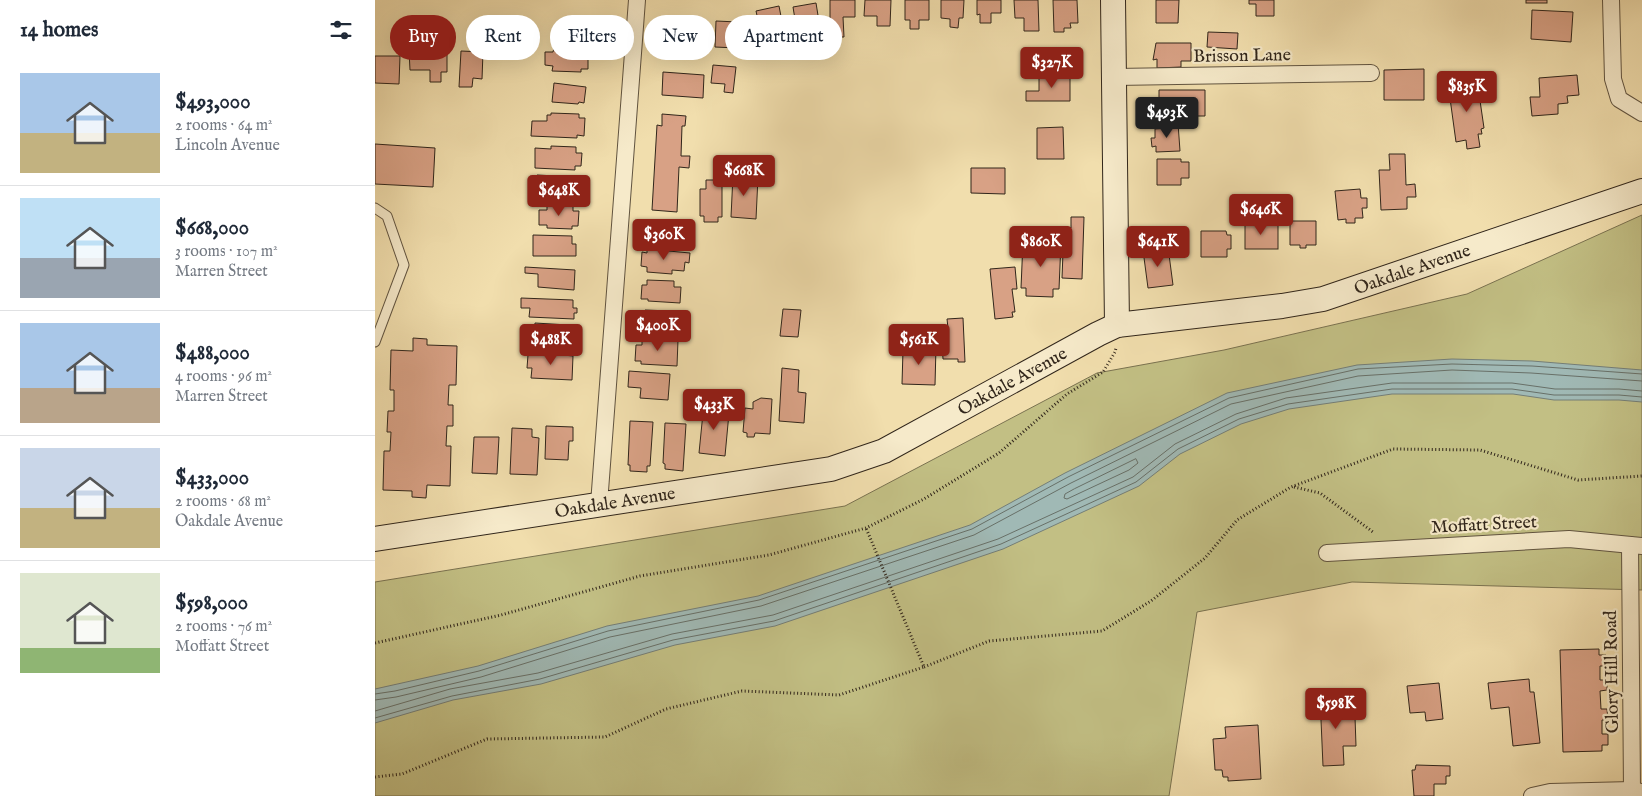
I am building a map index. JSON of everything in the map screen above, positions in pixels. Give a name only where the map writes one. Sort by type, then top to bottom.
[{"type":"street","points":[[599,504],[637,0]]},
{"type":"street","points":[[1113,0],[1117,325]]},
{"type":"street","points":[[1611,0],[1613,79],[1619,99],[1642,113]]},
{"type":"street","name":"Brisson Lane","points":[[1115,77],[1371,73]]},
{"type":"street","name":"Oakdale Avenue","points":[[375,538],[831,469],[884,451],[1117,325],[1282,306],[1323,299],[1642,191]]},
{"type":"street","name":"Moffatt Street","points":[[1327,553],[1569,539],[1636,545]]},
{"type":"street","name":"Glory Hill Road","points":[[1636,545],[1637,791]]},
{"type":"street","points":[[1532,796],[1550,792],[1637,791]]},
{"type":"lane","points":[[375,208],[387,216],[403,265],[375,342]]},
{"type":"path","points":[[375,643],[501,615],[640,576],[769,555],[866,528],[924,499],[999,453],[1067,394],[1103,372],[1115,352],[1117,325]]},
{"type":"path","points":[[375,776],[402,774],[487,739],[605,737],[666,709],[742,691],[839,695],[924,668],[989,641],[1102,632],[1151,602],[1205,558],[1237,520],[1294,487],[1393,449],[1480,450],[1578,480],[1642,476]]},
{"type":"path","points":[[1294,487],[1320,493],[1375,534]]},
{"type":"path","points":[[866,528],[924,668]]},
{"type":"shaded area","points":[[1642,215],[1642,590],[1352,582],[1197,612],[1169,796],[375,796],[375,582],[845,506],[1097,373],[1224,350],[1467,294]]},
{"type":"water","points":[[1452,359],[1532,361],[1642,370],[1642,402],[1554,400],[1513,394],[1392,394],[1289,409],[1241,424],[1180,454],[1139,486],[1003,549],[775,626],[675,645],[541,684],[453,700],[375,723],[375,689],[478,666],[607,626],[758,596],[970,525],[1065,473],[1227,393],[1357,365]]},
{"type":"building","points":[[830,0],[855,0],[855,17],[843,17],[844,37],[842,37],[842,15],[830,15]]},
{"type":"building","points":[[865,0],[891,0],[890,26],[877,26],[877,16],[864,16]]},
{"type":"building","points":[[905,0],[929,0],[929,20],[919,20],[919,29],[910,29],[910,20],[905,20]]},
{"type":"building","points":[[941,0],[964,0],[963,18],[959,18],[958,28],[950,27],[950,19],[941,18]]},
{"type":"building","points":[[977,0],[1001,0],[1001,13],[991,13],[991,23],[980,23],[980,14],[977,15]]},
{"type":"building","points":[[1014,0],[1038,0],[1039,31],[1024,31],[1024,18],[1015,18]]},
{"type":"building","points":[[1053,0],[1077,0],[1078,23],[1070,23],[1071,28],[1064,28],[1064,32],[1054,32]]},
{"type":"building","points":[[1156,0],[1179,0],[1178,23],[1156,23]]},
{"type":"building","points":[[1249,0],[1274,0],[1274,16],[1256,16],[1256,4],[1249,4]]},
{"type":"building","points":[[1526,0],[1547,0],[1547,3],[1526,3]]},
{"type":"building","points":[[816,3],[818,15],[794,15],[793,7]]},
{"type":"building","points":[[779,6],[781,15],[757,15],[756,11]]},
{"type":"building","points":[[1532,10],[1573,12],[1571,42],[1531,39]]},
{"type":"building","points":[[716,21],[725,21],[725,47],[715,47]]},
{"type":"building","points":[[1208,32],[1238,33],[1237,49],[1207,47]]},
{"type":"building","points":[[1156,43],[1191,43],[1191,61],[1181,61],[1181,67],[1157,68],[1157,59],[1153,60]]},
{"type":"building","points":[[461,51],[466,51],[466,60],[483,60],[482,79],[473,78],[472,87],[459,87]]},
{"type":"building","points":[[545,52],[550,52],[550,60],[588,60],[588,69],[581,69],[581,72],[552,71],[553,66],[545,65]]},
{"type":"building","points":[[375,56],[390,56],[390,60],[400,60],[399,84],[375,83]]},
{"type":"building","points":[[410,60],[447,60],[447,72],[441,72],[441,82],[430,82],[430,70],[410,70]]},
{"type":"building","points":[[713,65],[736,67],[733,93],[724,92],[725,84],[711,83]]},
{"type":"building","points":[[1424,69],[1424,100],[1384,100],[1384,70]]},
{"type":"building","points":[[663,72],[704,75],[703,98],[662,95]]},
{"type":"building","points":[[1039,74],[1070,74],[1070,101],[1026,101],[1026,91],[1039,91]]},
{"type":"building","points":[[1577,75],[1579,95],[1567,96],[1568,103],[1558,104],[1558,114],[1532,116],[1530,97],[1540,97],[1539,78]]},
{"type":"building","points":[[1477,80],[1484,128],[1481,129],[1482,134],[1478,134],[1480,147],[1467,149],[1466,140],[1456,142],[1449,91],[1455,90],[1454,84]]},
{"type":"building","points":[[554,83],[586,87],[584,103],[552,102]]},
{"type":"building","points":[[1159,90],[1205,90],[1205,116],[1172,116],[1172,105],[1159,105]]},
{"type":"building","points":[[551,113],[579,114],[579,118],[585,118],[584,136],[577,135],[577,138],[531,136],[532,121],[547,121],[547,115],[551,115]]},
{"type":"building","points":[[662,114],[686,116],[685,126],[682,126],[681,156],[690,156],[689,168],[679,167],[677,212],[652,210],[657,125],[662,126]]},
{"type":"building","points":[[1169,123],[1178,123],[1180,151],[1156,152],[1156,146],[1152,147],[1151,138],[1155,138],[1155,129],[1169,128]]},
{"type":"building","points":[[1063,127],[1064,159],[1037,159],[1037,128]]},
{"type":"building","points":[[375,144],[435,148],[433,187],[375,184]]},
{"type":"building","points":[[551,146],[576,147],[576,153],[582,153],[581,166],[575,166],[575,170],[535,168],[535,148],[551,149]]},
{"type":"building","points":[[1389,154],[1405,154],[1406,185],[1415,184],[1416,197],[1407,197],[1407,209],[1381,210],[1379,170],[1390,170]]},
{"type":"building","points":[[1157,159],[1181,159],[1181,162],[1189,162],[1189,178],[1181,178],[1181,185],[1157,185]]},
{"type":"building","points":[[971,168],[1005,168],[1005,194],[971,193]]},
{"type":"building","points":[[537,175],[575,177],[575,182],[581,182],[581,199],[553,198],[553,202],[536,201]]},
{"type":"building","points":[[733,175],[758,177],[756,219],[731,217]]},
{"type":"building","points":[[706,180],[722,180],[722,217],[718,217],[718,222],[704,222],[704,216],[700,216],[700,189],[706,189]]},
{"type":"building","points":[[1360,189],[1361,198],[1367,198],[1367,208],[1362,208],[1363,218],[1355,218],[1355,223],[1346,223],[1346,219],[1338,220],[1335,191]]},
{"type":"building","points":[[547,205],[573,206],[573,211],[579,211],[578,226],[572,226],[572,229],[547,228],[547,225],[539,225],[539,210],[547,210]]},
{"type":"building","points":[[1071,217],[1084,217],[1082,279],[1062,278],[1064,227],[1071,228]]},
{"type":"building","points":[[1290,221],[1316,221],[1316,245],[1306,245],[1306,248],[1300,248],[1300,245],[1290,245]]},
{"type":"building","points":[[1245,223],[1278,223],[1278,249],[1245,249]]},
{"type":"building","points":[[1201,231],[1226,231],[1227,235],[1231,235],[1231,249],[1227,249],[1227,257],[1201,257]]},
{"type":"building","points":[[533,235],[572,236],[572,244],[576,244],[576,256],[533,256]]},
{"type":"building","points":[[1023,241],[1061,242],[1059,289],[1053,289],[1053,297],[1026,296],[1026,288],[1021,288]]},
{"type":"building","points":[[1168,247],[1173,285],[1148,288],[1143,250]]},
{"type":"building","points":[[647,249],[690,253],[689,263],[685,262],[684,271],[672,270],[672,274],[647,272],[647,267],[641,266],[642,252],[647,253]]},
{"type":"building","points":[[525,267],[575,270],[574,290],[538,287],[538,274],[525,273]]},
{"type":"building","points":[[1015,267],[1017,289],[1012,289],[1015,312],[1012,312],[1013,317],[995,319],[990,269]]},
{"type":"building","points":[[647,280],[674,281],[674,287],[681,287],[680,303],[641,299],[642,285],[647,285]]},
{"type":"building","points":[[521,298],[573,300],[573,308],[577,308],[577,313],[574,313],[574,319],[529,317],[530,308],[521,308]]},
{"type":"building","points":[[783,309],[801,310],[798,337],[780,336]]},
{"type":"building","points":[[645,310],[670,311],[670,318],[676,318],[675,333],[638,330],[639,315],[644,315]]},
{"type":"building","points":[[963,318],[965,362],[958,362],[958,359],[943,359],[941,328],[948,328],[947,319]]},
{"type":"building","points":[[535,323],[568,325],[567,328],[574,328],[573,349],[565,349],[565,351],[533,349]]},
{"type":"building","points":[[413,338],[427,339],[427,345],[457,346],[456,385],[449,385],[448,405],[453,405],[453,426],[447,426],[446,446],[451,446],[450,486],[427,485],[426,498],[412,497],[412,491],[383,490],[384,451],[390,451],[391,432],[387,432],[388,411],[394,411],[394,390],[390,390],[391,350],[413,351]]},
{"type":"building","points":[[642,339],[678,340],[677,366],[641,364],[641,361],[635,361],[636,345],[642,345]]},
{"type":"building","points":[[911,347],[936,347],[935,385],[902,384],[903,350],[911,350]]},
{"type":"building","points":[[544,353],[573,356],[572,380],[531,378],[532,368],[527,368],[528,355]]},
{"type":"building","points":[[782,368],[799,370],[798,392],[806,393],[804,423],[779,421]]},
{"type":"building","points":[[629,371],[670,374],[668,400],[640,398],[641,388],[628,387]]},
{"type":"building","points":[[761,398],[772,399],[770,434],[755,433],[754,437],[747,437],[747,433],[743,432],[745,408],[753,409],[753,402]]},
{"type":"building","points":[[704,403],[717,404],[717,412],[729,413],[725,456],[699,453]]},
{"type":"building","points":[[630,421],[653,422],[650,466],[647,466],[647,472],[630,471],[630,465],[628,465]]},
{"type":"building","points":[[665,423],[686,424],[683,471],[665,469],[665,464],[663,463]]},
{"type":"building","points":[[546,426],[573,427],[573,441],[569,441],[568,460],[545,459]]},
{"type":"building","points":[[512,428],[532,429],[532,437],[539,438],[537,475],[510,474]]},
{"type":"building","points":[[474,437],[499,437],[497,474],[472,473]]},
{"type":"building","points":[[1599,649],[1599,655],[1606,655],[1606,666],[1600,666],[1600,680],[1607,680],[1607,690],[1600,691],[1601,709],[1607,709],[1608,720],[1602,720],[1602,734],[1608,734],[1608,745],[1602,745],[1602,751],[1563,752],[1560,650]]},
{"type":"building","points":[[1529,679],[1530,692],[1534,692],[1540,743],[1513,746],[1509,707],[1491,709],[1488,683]]},
{"type":"building","points":[[1439,683],[1443,719],[1426,721],[1425,712],[1410,713],[1407,686]]},
{"type":"building","points":[[1345,696],[1346,717],[1355,717],[1356,746],[1343,746],[1344,765],[1323,766],[1320,697]]},
{"type":"building","points":[[1258,725],[1261,779],[1228,781],[1228,777],[1223,777],[1222,770],[1215,770],[1213,739],[1226,738],[1225,727]]},
{"type":"building","points":[[1416,765],[1450,766],[1450,776],[1446,776],[1446,784],[1434,784],[1434,796],[1414,796],[1412,770],[1415,770]]}]
